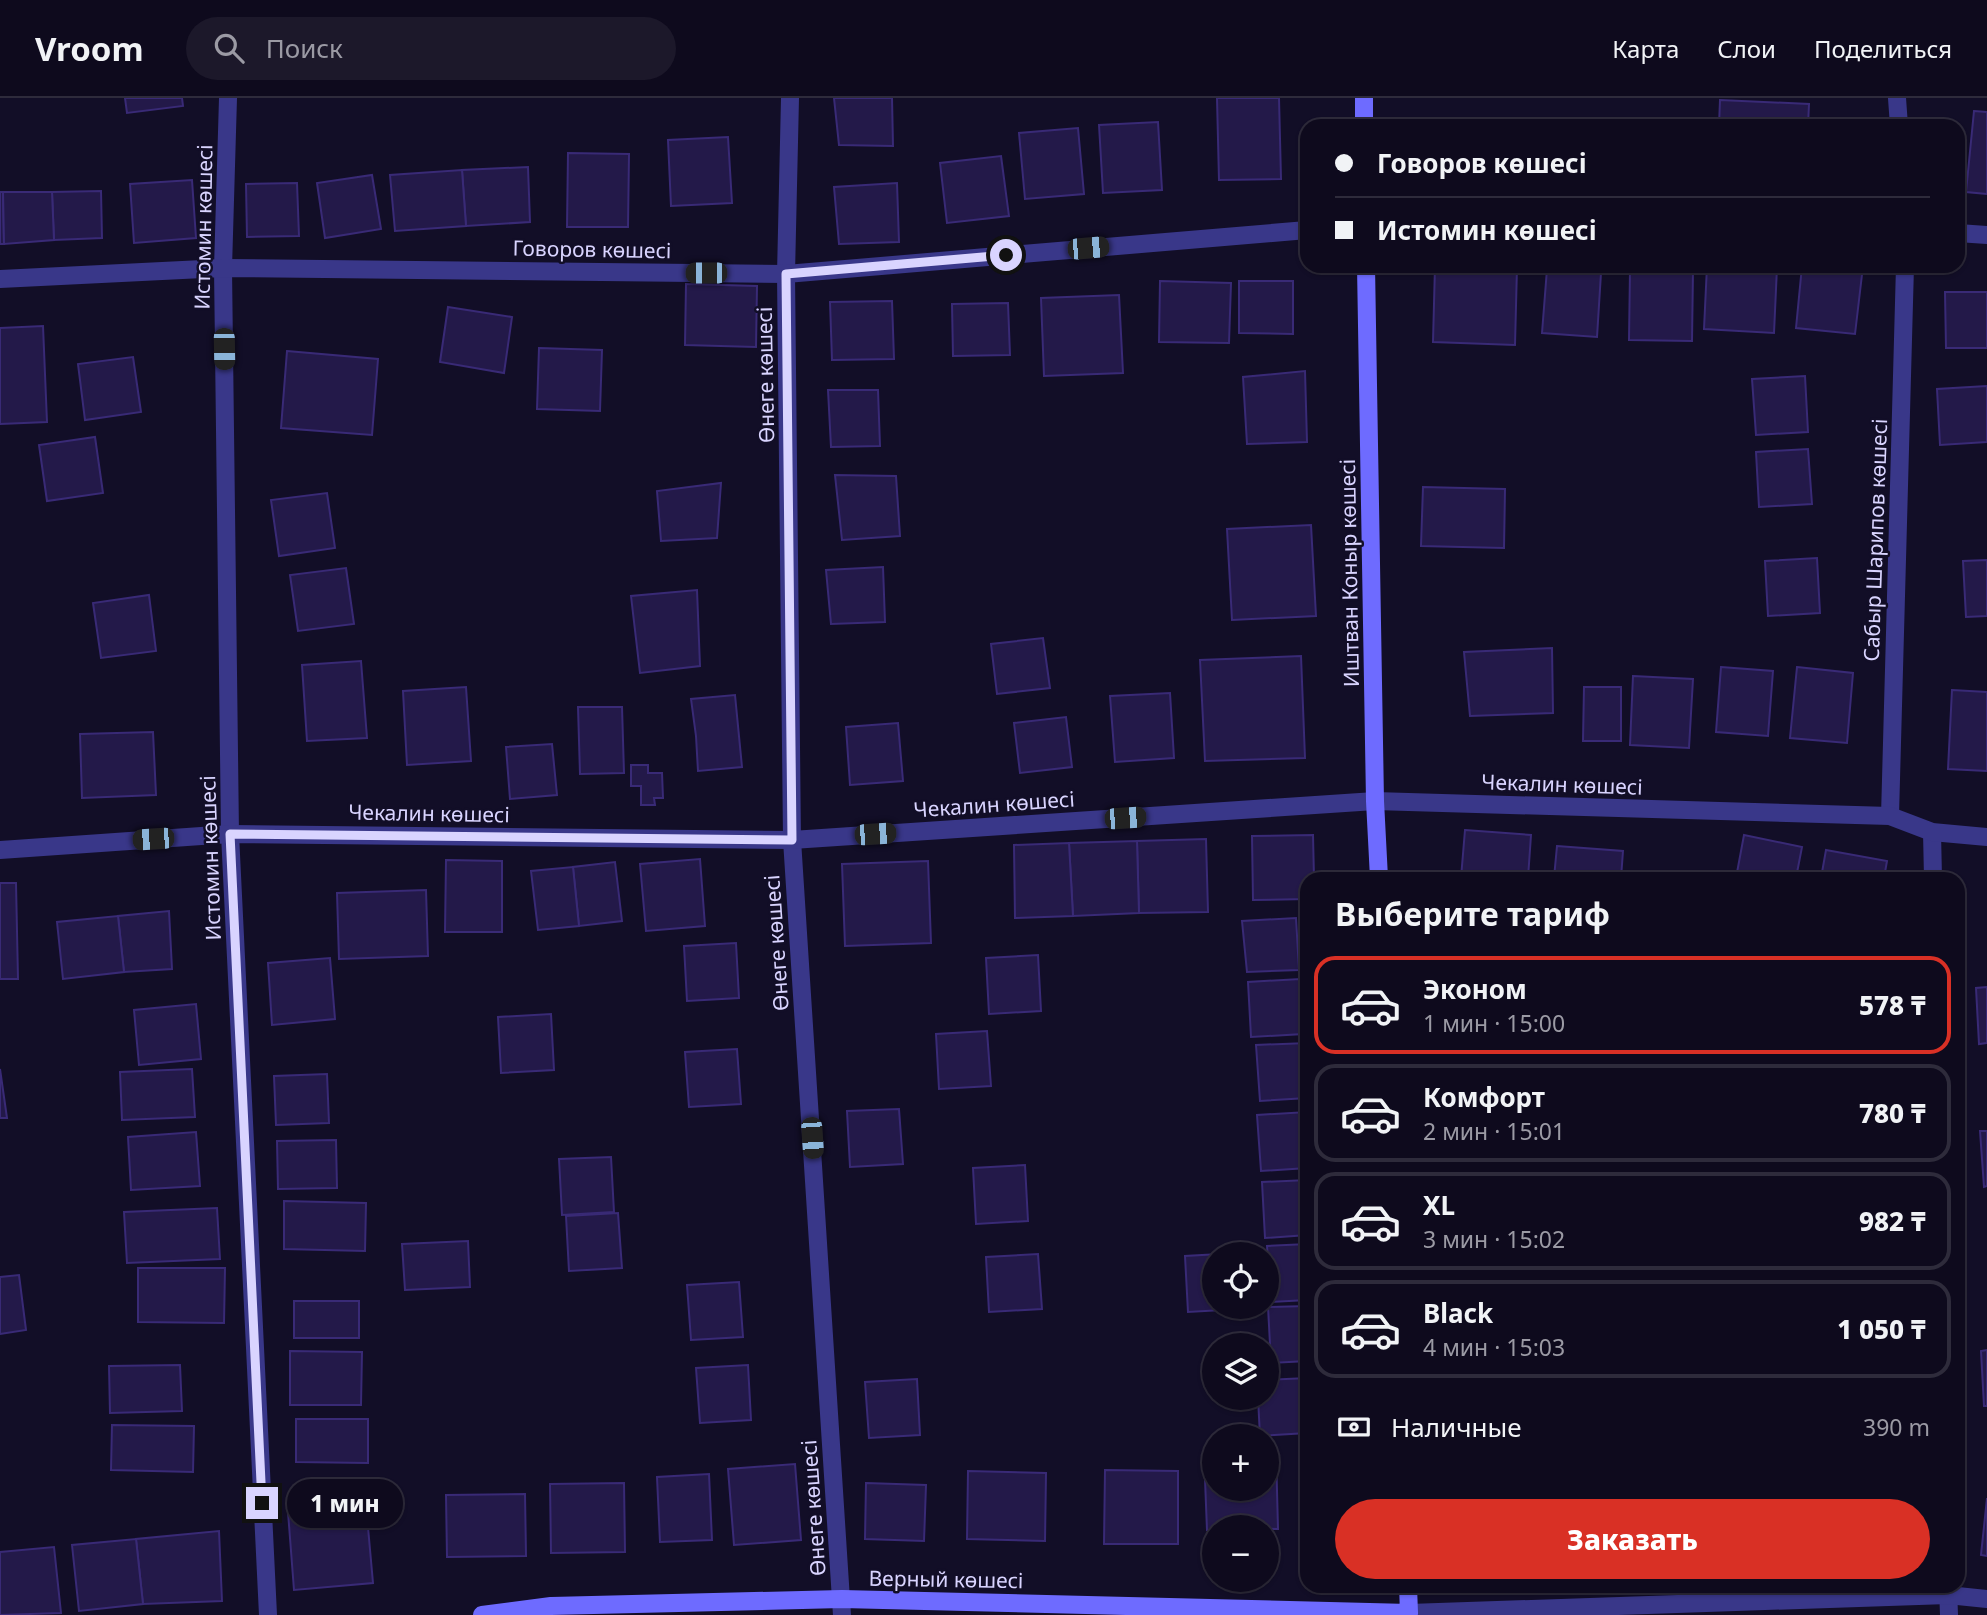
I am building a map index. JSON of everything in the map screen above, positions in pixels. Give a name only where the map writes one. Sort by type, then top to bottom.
[{"type":"street","name":"Истомин көшесі","points":[[228,98],[223,268],[230,834],[268,1615]]},
{"type":"street","name":"Өнеге көшесі","points":[[790,98],[786,274],[792,840],[842,1607]]},
{"type":"street","points":[[1364,98],[1364,119]]},
{"type":"street","points":[[1897,98],[1898,119]]},
{"type":"street","name":"Говоров көшесі","points":[[0,279],[223,268],[786,274],[1300,231]]},
{"type":"street","points":[[1965,233],[1987,235]]},
{"type":"street","name":"Иштван Коныр көшесі","points":[[1366,273],[1378,872]]},
{"type":"street","name":"Сабыр Шарипов көшесі","points":[[1890,816],[1905,273]]},
{"type":"street","name":"Чекалин көшесі","points":[[0,850],[230,834],[792,840],[1375,801],[1890,816],[1932,832],[1987,837]]},
{"type":"street","points":[[1932,832],[1933,872]]},
{"type":"street","points":[[1408,1593],[1410,1614],[1881,1593]]},
{"type":"street","points":[[1948,1593],[1949,1615]]},
{"type":"street","points":[[1961,1593],[1987,1599]]},
{"type":"street","name":"Верный көшесі","points":[[482,1615],[551,1606],[1410,1614]]},
{"type":"building","points":[[125,98],[182,98],[183,106],[127,113]]},
{"type":"building","points":[[834,98],[892,98],[893,146],[839,145]]},
{"type":"building","points":[[1217,98],[1279,98],[1281,179],[1219,180]]},
{"type":"building","points":[[1720,100],[1809,104],[1808,119],[1719,119]]},
{"type":"building","points":[[1974,111],[1987,112],[1987,194],[1966,192]]},
{"type":"building","points":[[1158,122],[1162,190],[1103,193],[1099,125]]},
{"type":"building","points":[[1078,128],[1084,194],[1025,199],[1019,133]]},
{"type":"building","points":[[728,137],[732,203],[671,206],[668,140]]},
{"type":"building","points":[[568,153],[629,154],[628,227],[567,227]]},
{"type":"building","points":[[1001,156],[1009,216],[947,223],[940,163]]},
{"type":"building","points":[[528,167],[530,222],[466,226],[462,170]]},
{"type":"building","points":[[462,170],[466,226],[395,231],[390,175]]},
{"type":"building","points":[[372,175],[381,229],[325,238],[317,183]]},
{"type":"building","points":[[192,180],[196,238],[134,243],[130,184]]},
{"type":"building","points":[[297,183],[299,236],[247,237],[246,184]]},
{"type":"building","points":[[897,183],[899,242],[839,244],[834,187]]},
{"type":"building","points":[[101,191],[102,238],[54,240],[52,192]]},
{"type":"building","points":[[0,192],[3,192],[4,244],[0,244]]},
{"type":"building","points":[[3,192],[52,192],[54,240],[4,244]]},
{"type":"building","points":[[1435,273],[1517,273],[1515,345],[1433,342]]},
{"type":"building","points":[[1547,273],[1601,273],[1597,337],[1542,333]]},
{"type":"building","points":[[1630,273],[1693,273],[1692,341],[1629,340]]},
{"type":"building","points":[[1707,273],[1777,273],[1774,333],[1704,329]]},
{"type":"building","points":[[1801,273],[1862,273],[1855,334],[1796,328]]},
{"type":"building","points":[[1160,281],[1231,283],[1229,343],[1159,342]]},
{"type":"building","points":[[1239,281],[1293,281],[1293,334],[1239,333]]},
{"type":"building","points":[[686,284],[757,286],[756,347],[685,345]]},
{"type":"building","points":[[1945,292],[1987,292],[1987,348],[1946,348]]},
{"type":"building","points":[[1119,295],[1123,373],[1044,376],[1041,298]]},
{"type":"building","points":[[892,301],[894,359],[832,360],[830,302]]},
{"type":"building","points":[[1008,303],[1010,355],[953,356],[952,304]]},
{"type":"building","points":[[448,307],[512,317],[504,373],[440,362]]},
{"type":"building","points":[[43,326],[47,422],[0,424],[0,328]]},
{"type":"building","points":[[539,348],[602,350],[600,411],[537,409]]},
{"type":"building","points":[[287,351],[378,359],[372,435],[281,428]]},
{"type":"building","points":[[133,357],[141,412],[85,420],[78,364]]},
{"type":"building","points":[[1305,371],[1307,442],[1247,444],[1243,377]]},
{"type":"building","points":[[1805,376],[1808,432],[1756,435],[1752,379]]},
{"type":"building","points":[[1987,386],[1987,442],[1940,445],[1937,389]]},
{"type":"building","points":[[828,390],[878,390],[880,446],[831,447]]},
{"type":"building","points":[[95,437],[103,493],[47,501],[39,445]]},
{"type":"building","points":[[1808,449],[1812,504],[1759,507],[1756,452]]},
{"type":"building","points":[[835,475],[896,476],[900,536],[842,540]]},
{"type":"building","points":[[721,483],[717,538],[661,541],[657,491]]},
{"type":"building","points":[[1423,487],[1505,489],[1504,548],[1421,546]]},
{"type":"building","points":[[327,493],[335,548],[279,556],[271,500]]},
{"type":"building","points":[[1311,525],[1316,616],[1232,620],[1227,529]]},
{"type":"building","points":[[1817,558],[1820,613],[1768,616],[1765,561]]},
{"type":"building","points":[[1987,560],[1987,616],[1966,617],[1963,561]]},
{"type":"building","points":[[883,567],[885,622],[831,624],[826,570]]},
{"type":"building","points":[[346,568],[354,624],[298,631],[290,575]]},
{"type":"building","points":[[697,590],[700,666],[640,673],[631,596]]},
{"type":"building","points":[[149,595],[156,651],[101,658],[93,603]]},
{"type":"building","points":[[1043,638],[1050,688],[997,694],[991,644]]},
{"type":"building","points":[[1552,648],[1553,713],[1470,716],[1464,652]]},
{"type":"building","points":[[1301,656],[1305,758],[1205,761],[1200,660]]},
{"type":"building","points":[[361,661],[367,738],[307,741],[302,665]]},
{"type":"building","points":[[1721,667],[1773,671],[1768,736],[1716,732]]},
{"type":"building","points":[[1797,667],[1853,673],[1847,743],[1790,738]]},
{"type":"building","points":[[1633,676],[1693,679],[1689,748],[1630,745]]},
{"type":"building","points":[[466,687],[471,761],[407,765],[403,691]]},
{"type":"building","points":[[1584,687],[1621,687],[1621,741],[1583,741]]},
{"type":"building","points":[[1952,690],[1987,692],[1987,771],[1948,769]]},
{"type":"building","points":[[1170,693],[1174,758],[1115,762],[1110,696]]},
{"type":"building","points":[[735,695],[742,767],[698,771],[691,699]]},
{"type":"building","points":[[578,707],[622,707],[624,773],[580,774]]},
{"type":"building","points":[[1066,717],[1072,767],[1020,773],[1014,723]]},
{"type":"building","points":[[898,723],[903,781],[850,785],[846,727]]},
{"type":"building","points":[[153,732],[156,795],[82,798],[80,734]]},
{"type":"building","points":[[552,744],[557,795],[510,799],[506,747]]},
{"type":"building","points":[[631,765],[648,765],[648,773],[662,773],[663,798],[654,798],[655,805],[641,805],[641,786],[631,786]]},
{"type":"building","points":[[1465,830],[1531,835],[1528,872],[1462,872]]},
{"type":"building","points":[[1313,835],[1314,872],[1300,872],[1300,899],[1253,900],[1252,836]]},
{"type":"building","points":[[1744,835],[1802,847],[1797,872],[1737,872]]},
{"type":"building","points":[[1206,839],[1208,912],[1139,913],[1137,841]]},
{"type":"building","points":[[1137,841],[1139,913],[1073,916],[1069,843]]},
{"type":"building","points":[[1069,843],[1073,916],[1015,918],[1014,845]]},
{"type":"building","points":[[1557,846],[1623,851],[1621,872],[1555,872]]},
{"type":"building","points":[[1826,850],[1887,861],[1885,872],[1822,872]]},
{"type":"building","points":[[700,859],[705,926],[646,931],[640,864]]},
{"type":"building","points":[[446,860],[502,861],[502,932],[445,932]]},
{"type":"building","points":[[928,861],[931,943],[845,946],[842,864]]},
{"type":"building","points":[[615,862],[622,921],[579,926],[573,867]]},
{"type":"building","points":[[573,867],[579,926],[538,930],[531,871]]},
{"type":"building","points":[[0,883],[16,883],[18,979],[0,979]]},
{"type":"building","points":[[426,890],[428,956],[339,959],[337,893]]},
{"type":"building","points":[[169,911],[172,969],[124,972],[118,916]]},
{"type":"building","points":[[118,916],[124,972],[63,979],[57,922]]},
{"type":"building","points":[[1296,918],[1299,970],[1247,972],[1242,921]]},
{"type":"building","points":[[736,943],[739,998],[687,1001],[684,946]]},
{"type":"building","points":[[1038,955],[1041,1011],[989,1014],[986,958]]},
{"type":"building","points":[[330,958],[335,1019],[272,1025],[268,963]]},
{"type":"building","points":[[1300,979],[1300,1034],[1251,1037],[1248,982]]},
{"type":"building","points":[[1987,987],[1987,1043],[1979,1044],[1976,988]]},
{"type":"building","points":[[196,1004],[201,1059],[139,1065],[134,1010]]},
{"type":"building","points":[[551,1014],[554,1070],[501,1073],[498,1017]]},
{"type":"building","points":[[987,1031],[991,1086],[939,1089],[936,1034]]},
{"type":"building","points":[[1300,1043],[1300,1098],[1260,1101],[1256,1045]]},
{"type":"building","points":[[737,1049],[741,1104],[689,1107],[685,1052]]},
{"type":"building","points":[[0,1069],[7,1118],[0,1118]]},
{"type":"building","points":[[192,1069],[195,1117],[122,1120],[120,1072]]},
{"type":"building","points":[[327,1074],[329,1123],[276,1125],[274,1076]]},
{"type":"building","points":[[899,1109],[903,1164],[850,1167],[847,1111]]},
{"type":"building","points":[[1300,1112],[1300,1168],[1261,1171],[1257,1115]]},
{"type":"building","points":[[1980,1131],[1987,1131],[1987,1186],[1984,1187]]},
{"type":"building","points":[[196,1132],[200,1186],[131,1190],[128,1137]]},
{"type":"building","points":[[336,1140],[337,1188],[278,1189],[277,1141]]},
{"type":"building","points":[[611,1157],[614,1212],[562,1215],[559,1159]]},
{"type":"building","points":[[1025,1165],[1028,1221],[976,1224],[973,1168]]},
{"type":"building","points":[[1300,1180],[1300,1236],[1265,1238],[1262,1182]]},
{"type":"building","points":[[284,1201],[366,1203],[365,1251],[284,1249]]},
{"type":"building","points":[[217,1208],[220,1259],[127,1263],[124,1212]]},
{"type":"building","points":[[618,1213],[622,1268],[569,1271],[566,1216]]},
{"type":"building","points":[[468,1241],[470,1287],[405,1290],[402,1244]]},
{"type":"building","points":[[1300,1244],[1300,1300],[1279,1302],[1279,1245]]},
{"type":"building","points":[[1038,1254],[1042,1309],[989,1312],[986,1257]]},
{"type":"building","points":[[1202,1255],[1202,1311],[1188,1312],[1185,1256]]},
{"type":"building","points":[[138,1268],[225,1268],[224,1323],[138,1322]]},
{"type":"building","points":[[19,1275],[26,1330],[0,1334],[0,1277]]},
{"type":"building","points":[[739,1282],[743,1337],[691,1340],[687,1285]]},
{"type":"building","points":[[294,1301],[359,1301],[359,1338],[294,1338]]},
{"type":"building","points":[[1300,1306],[1300,1361],[1279,1363],[1279,1333],[1269,1333],[1269,1319],[1279,1319],[1279,1307]]},
{"type":"building","points":[[1987,1350],[1987,1406],[1984,1406],[1981,1351]]},
{"type":"building","points":[[290,1351],[362,1352],[361,1405],[290,1405]]},
{"type":"building","points":[[180,1365],[182,1411],[110,1413],[109,1366]]},
{"type":"building","points":[[748,1365],[751,1420],[700,1423],[696,1368]]},
{"type":"building","points":[[1300,1378],[1300,1433],[1279,1435],[1279,1424],[1259,1424],[1259,1410],[1279,1410],[1279,1379]]},
{"type":"building","points":[[917,1379],[920,1435],[869,1438],[865,1382]]},
{"type":"building","points":[[296,1419],[368,1419],[368,1463],[296,1462]]},
{"type":"building","points":[[112,1425],[194,1426],[193,1472],[111,1470]]},
{"type":"building","points":[[795,1464],[801,1540],[734,1545],[728,1469]]},
{"type":"building","points":[[1105,1470],[1178,1471],[1178,1544],[1104,1544]]},
{"type":"building","points":[[968,1471],[1046,1473],[1045,1541],[967,1539]]},
{"type":"building","points":[[709,1474],[712,1540],[660,1542],[657,1477]]},
{"type":"building","points":[[624,1483],[625,1552],[551,1553],[550,1484]]},
{"type":"building","points":[[866,1483],[926,1485],[924,1541],[865,1539]]},
{"type":"building","points":[[525,1494],[526,1556],[447,1557],[446,1495]]},
{"type":"building","points":[[1987,1498],[1987,1556],[1981,1555]]},
{"type":"building","points":[[1206,1501],[1277,1501],[1278,1515],[1206,1515]]},
{"type":"building","points":[[366,1505],[373,1583],[294,1590],[288,1512]]},
{"type":"building","points":[[219,1531],[222,1601],[143,1604],[136,1539]]},
{"type":"building","points":[[136,1539],[143,1604],[79,1611],[72,1545]]},
{"type":"building","points":[[54,1547],[61,1613],[0,1615],[0,1552]]},
{"type":"route","points":[[262,1503],[230,834],[792,840],[786,274],[1006,255]]}]
